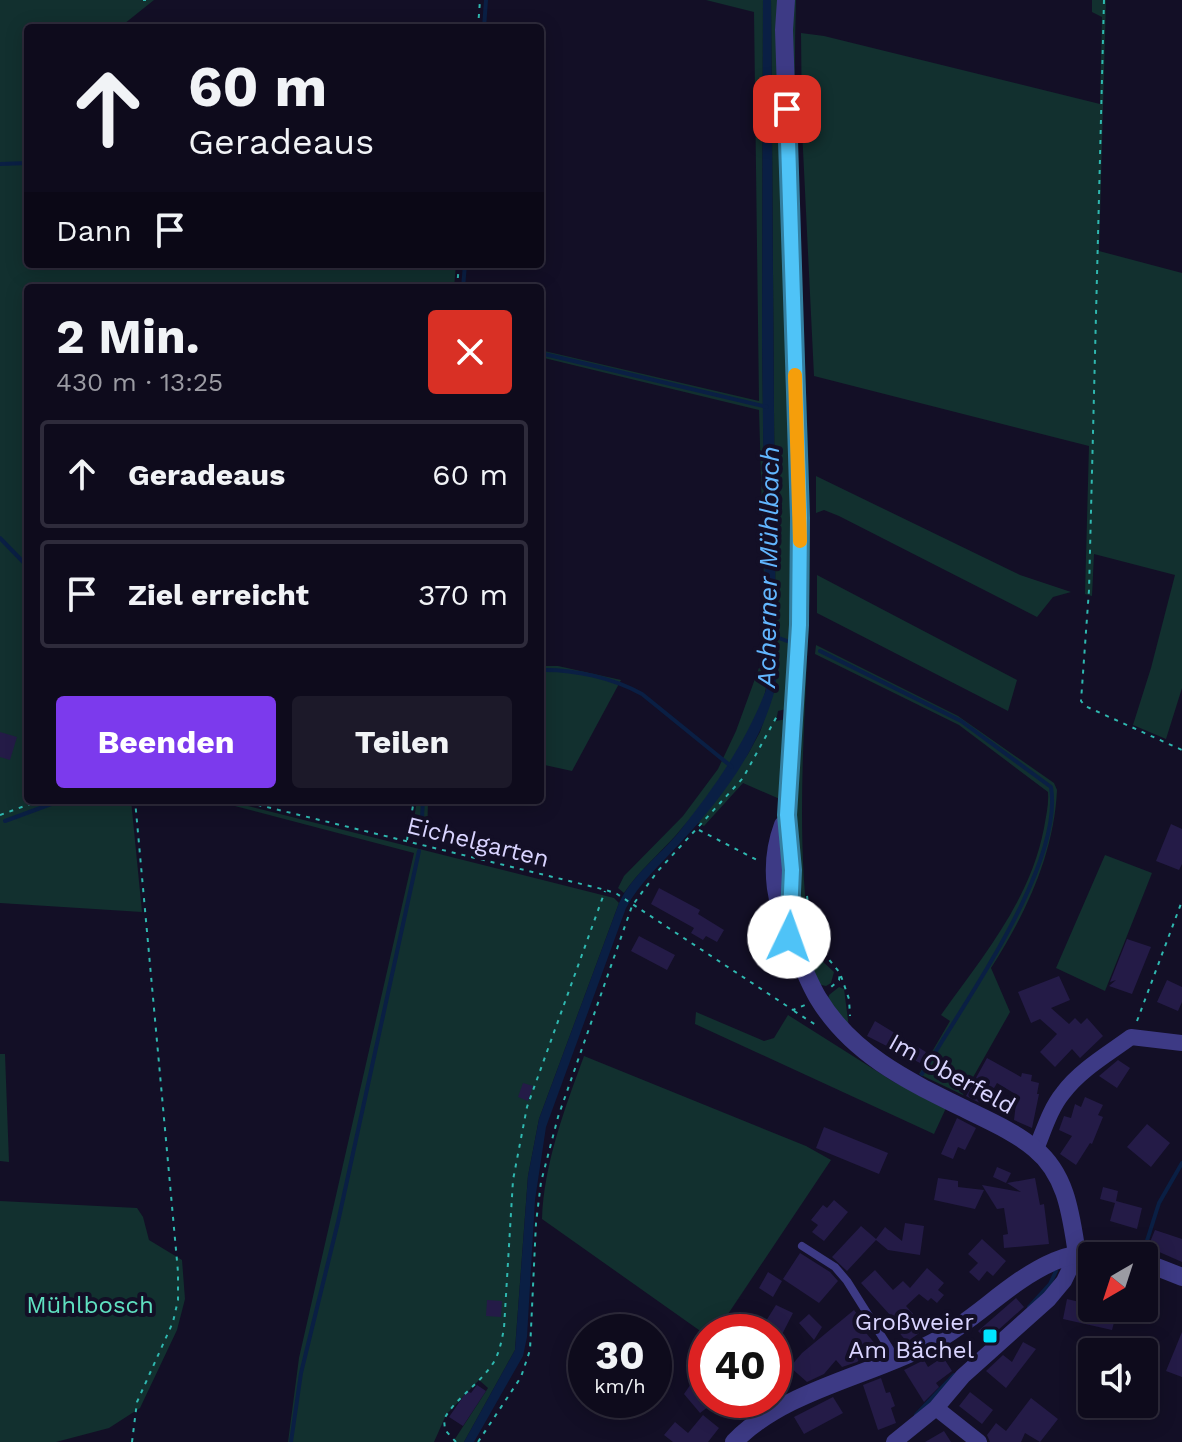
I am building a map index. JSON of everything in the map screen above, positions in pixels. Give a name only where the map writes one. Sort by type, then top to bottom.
[{"type":"street","points":[[786,0],[785,59],[800,518],[799,625],[787,815]]},
{"type":"street","name":"Im Oberfeld","points":[[787,815],[774,868],[778,902],[789,937],[818,998],[853,1041],[887,1069],[1036,1149],[1063,1187],[1070,1207],[1077,1254]]},
{"type":"street","name":"Im Oberfeld","points":[[787,815],[792,870],[789,937]]},
{"type":"street","points":[[1131,1037],[1182,1043]]},
{"type":"street","name":"Im Oberfeld","points":[[1036,1149],[1062,1094],[1074,1079],[1131,1037]]},
{"type":"street","points":[[734,1442],[762,1418],[787,1404],[897,1360],[937,1340],[1036,1271],[1077,1254]]},
{"type":"street","points":[[894,1442],[936,1408],[963,1376],[1049,1299],[1064,1281],[1077,1254]]},
{"type":"street","points":[[1158,1268],[1182,1277]]},
{"type":"street","points":[[936,1408],[979,1442]]},
{"type":"lane","points":[[802,1246],[835,1267],[847,1281],[897,1360]]},
{"type":"path","points":[[478,24],[480,0]]},
{"type":"path","points":[[1104,0],[1089,590],[1081,701],[1085,706],[1182,750]]},
{"type":"path","points":[[478,1442],[521,1377],[530,1350],[541,1182],[558,1117],[632,906],[657,872],[743,778],[773,720],[778,715],[793,711]]},
{"type":"path","points":[[0,815],[30,804]]},
{"type":"path","points":[[132,1442],[137,1402],[173,1322],[178,1286],[135,804]]},
{"type":"path","name":"Eichelgarten","points":[[254,804],[606,890],[632,906]]},
{"type":"path","points":[[407,841],[413,804]]},
{"type":"path","points":[[698,829],[774,868]]},
{"type":"path","points":[[456,1442],[445,1430],[444,1419],[461,1395],[494,1361],[500,1348],[504,1328],[513,1180],[527,1107],[606,890]]},
{"type":"path","points":[[1131,1037],[1182,901]]},
{"type":"path","points":[[632,906],[793,1010],[818,998]]},
{"type":"path","points":[[840,973],[849,999],[853,1041]]},
{"type":"green space","points":[[0,0],[154,0],[124,24],[24,24],[24,268],[456,268],[454,284],[24,284],[24,804],[131,804],[142,912],[0,903]]},
{"type":"green space","points":[[706,0],[763,0],[762,340],[767,682],[755,722],[732,763],[690,818],[624,893],[618,888],[624,876],[683,816],[718,769],[736,731],[760,665],[765,614],[759,410],[544,358],[544,351],[759,401],[754,12]]},
{"type":"green space","points":[[771,0],[780,0],[795,547],[786,709],[778,711],[776,721],[786,719],[782,800],[743,783],[704,826],[698,823],[748,754],[760,732],[776,685]]},
{"type":"green space","points":[[791,0],[796,0],[796,138],[810,553],[802,844],[810,941],[819,958],[834,972],[831,983],[826,986],[817,984],[796,927]]},
{"type":"green space","points":[[1092,0],[1106,0],[1099,251],[1182,273],[1182,688],[1166,739],[1133,725],[1175,575],[1094,554],[1092,596],[1085,594],[1089,446],[814,376],[802,129],[801,33],[1100,104],[1102,17],[1092,12]]},
{"type":"green space","points":[[816,476],[1020,575],[1071,592],[1053,597],[1037,617],[839,516],[824,510],[816,513]]},
{"type":"green space","points":[[817,575],[1017,680],[1008,711],[817,613]]},
{"type":"green space","points":[[816,645],[958,716],[1054,783],[1057,790],[1050,838],[1036,884],[991,968],[1010,1012],[963,1095],[919,1074],[950,1021],[941,1015],[1003,927],[1028,880],[1044,828],[1048,792],[959,725],[815,654]]},
{"type":"green space","points":[[544,666],[558,666],[621,680],[572,771],[544,765]]},
{"type":"green space","points":[[227,804],[240,804],[614,898],[619,903],[539,1119],[528,1176],[515,1350],[464,1442],[453,1442],[488,1388],[479,1380],[446,1415],[434,1442],[288,1442],[299,1358],[414,853]]},
{"type":"green space","points":[[416,804],[428,804],[427,841],[417,838],[412,832]]},
{"type":"green space","points":[[1105,855],[1152,873],[1105,991],[1056,968]]},
{"type":"green space","points":[[839,987],[844,989],[849,1028],[827,1002],[829,995]]},
{"type":"green space","points":[[696,1012],[764,1041],[774,1038],[788,1015],[894,1082],[946,1108],[934,1134],[695,1024]]},
{"type":"green space","points":[[0,1054],[5,1054],[9,1162],[0,1161]]},
{"type":"green space","points":[[584,1056],[806,1146],[831,1160],[728,1314],[688,1314],[688,1322],[542,1219],[551,1157]]},
{"type":"green space","name":"Mühlbosch","points":[[0,1201],[137,1208],[143,1217],[149,1240],[182,1260],[185,1299],[177,1330],[140,1408],[109,1428],[56,1442],[0,1442]]},
{"type":"water","name":"Acherner Mühlbach","points":[[763,0],[771,0],[776,685],[761,728],[739,770],[711,808],[644,881],[626,908],[546,1127],[535,1200],[527,1337],[523,1356],[474,1442],[464,1442],[515,1350],[528,1176],[539,1119],[619,903],[631,883],[679,832],[717,782],[749,729],[766,690],[762,340]]},
{"type":"building","points":[[0,732],[17,737],[10,760],[0,757]]},
{"type":"building","points":[[1171,824],[1182,829],[1182,864],[1179,870],[1156,861]]},
{"type":"building","points":[[659,888],[700,910],[698,914],[724,930],[717,942],[706,936],[703,940],[691,933],[694,928],[651,904]]},
{"type":"building","points":[[639,936],[675,955],[667,970],[631,951]]},
{"type":"building","points":[[1127,939],[1151,947],[1132,994],[1109,986],[1116,980],[1110,982]]},
{"type":"building","points":[[1059,976],[1070,1000],[1051,1008],[1069,1024],[1075,1018],[1081,1024],[1087,1018],[1103,1036],[1080,1058],[1072,1049],[1055,1067],[1040,1052],[1057,1034],[1040,1019],[1031,1023],[1018,992]]},
{"type":"building","points":[[1167,980],[1182,987],[1182,1002],[1178,1011],[1157,1002]]},
{"type":"building","points":[[875,1021],[926,1052],[920,1063],[867,1036]]},
{"type":"building","points":[[987,1058],[1021,1077],[1022,1073],[1032,1075],[1031,1081],[1039,1083],[1032,1128],[1014,1120],[1017,1095],[997,1083],[984,1105],[966,1096]]},
{"type":"building","points":[[1118,1060],[1130,1068],[1117,1088],[1099,1076]]},
{"type":"building","points":[[523,1083],[533,1086],[528,1101],[518,1097]]},
{"type":"building","points":[[1085,1097],[1103,1105],[1098,1115],[1103,1117],[1092,1144],[1076,1165],[1060,1154],[1072,1136],[1059,1130],[1064,1116],[1071,1118],[1075,1104],[1081,1107]]},
{"type":"building","points":[[957,1118],[976,1128],[965,1150],[958,1147],[953,1159],[941,1154]]},
{"type":"building","points":[[1147,1124],[1170,1143],[1151,1167],[1127,1147]]},
{"type":"building","points":[[824,1127],[888,1153],[879,1174],[816,1148]]},
{"type":"building","points":[[997,1167],[1011,1173],[1006,1183],[993,1177]]},
{"type":"building","points":[[938,1178],[958,1181],[958,1187],[984,1190],[975,1209],[934,1200]]},
{"type":"building","points":[[1035,1178],[1040,1205],[1044,1204],[1049,1244],[1004,1248],[1003,1235],[1008,1234],[1004,1208],[997,1209],[982,1185],[1021,1192],[1007,1183]]},
{"type":"building","points":[[1103,1187],[1118,1191],[1116,1201],[1142,1208],[1137,1229],[1110,1221],[1115,1203],[1100,1199]]},
{"type":"building","points":[[834,1200],[848,1212],[824,1241],[812,1232],[818,1225],[811,1220],[823,1205],[827,1208]]},
{"type":"building","points":[[905,1223],[924,1226],[920,1255],[888,1250],[876,1240],[847,1271],[832,1257],[861,1226],[876,1239],[885,1227],[902,1241]]},
{"type":"building","points":[[1155,1230],[1182,1239],[1182,1262],[1158,1251],[1158,1242],[1150,1242]]},
{"type":"building","points":[[982,1239],[1006,1261],[993,1276],[987,1271],[979,1281],[969,1272],[978,1263],[968,1254]]},
{"type":"building","points":[[800,1253],[830,1272],[838,1281],[819,1303],[783,1279]]},
{"type":"building","points":[[927,1268],[944,1283],[938,1290],[944,1295],[937,1303],[919,1294],[906,1306],[922,1331],[907,1342],[897,1330],[901,1327],[861,1283],[875,1270],[893,1290],[903,1281],[910,1288]]},
{"type":"building","points":[[768,1272],[782,1281],[773,1297],[759,1288]]},
{"type":"building","points":[[1016,1298],[1024,1307],[987,1340],[978,1331]]},
{"type":"building","points":[[1067,1299],[1078,1302],[1078,1322],[1114,1322],[1112,1330],[1063,1319]]},
{"type":"building","points":[[487,1300],[502,1301],[501,1317],[486,1316]]},
{"type":"building","points":[[776,1305],[793,1313],[792,1315],[770,1314]]},
{"type":"building","points":[[854,1310],[866,1325],[862,1328],[876,1345],[857,1362],[842,1367],[836,1360],[824,1374],[807,1382],[792,1369],[802,1353]]},
{"type":"building","points":[[809,1314],[822,1327],[814,1340],[799,1323]]},
{"type":"building","points":[[1182,1332],[1182,1377],[1166,1371]]},
{"type":"building","points":[[1023,1342],[1036,1349],[1006,1388],[986,1371],[1003,1355],[1012,1362]]},
{"type":"building","points":[[943,1357],[952,1371],[936,1383],[939,1387],[924,1402],[904,1370],[924,1360],[928,1367]]},
{"type":"building","points":[[881,1378],[895,1406],[891,1408],[896,1423],[878,1430],[863,1385]]},
{"type":"building","points":[[477,1385],[486,1391],[463,1426],[449,1417],[467,1391],[471,1393]]},
{"type":"building","points":[[970,1392],[993,1410],[982,1424],[959,1406]]},
{"type":"building","points":[[833,1397],[843,1413],[804,1434],[794,1417]]},
{"type":"building","points":[[1031,1398],[1058,1419],[1040,1442],[1025,1433],[1021,1442],[990,1442],[987,1435],[996,1423],[1006,1431]]},
{"type":"building","points":[[700,1418],[707,1418],[719,1428],[708,1442],[673,1442],[664,1435],[675,1422],[688,1433]]},
{"type":"building","points":[[944,1431],[951,1442],[925,1442]]},
{"type":"waterway","points":[[484,24],[486,0]]},
{"type":"waterway","points":[[0,164],[24,163]]},
{"type":"waterway","points":[[463,284],[465,268]]},
{"type":"waterway","points":[[544,354],[767,407]]},
{"type":"waterway","points":[[0,538],[24,563]]},
{"type":"waterway","name":"Acherner Mühlbach","points":[[771,635],[787,641]]},
{"type":"waterway","points":[[820,651],[961,721],[1051,787],[1051,819],[1042,855],[1026,894],[984,974],[922,1074]]},
{"type":"waterway","points":[[544,670],[593,676],[642,694],[732,767]]},
{"type":"waterway","points":[[5,821],[51,804]]},
{"type":"waterway","points":[[421,837],[423,804]]},
{"type":"waterway","points":[[291,1442],[301,1373],[338,1222],[419,851]]},
{"type":"waterway","points":[[1147,1242],[1159,1203],[1182,1163]]},
{"type":"waterway","points":[[1029,1307],[1050,1284],[1056,1271]]},
{"type":"waterway","points":[[916,1415],[954,1375]]},
{"type":"slow traffic","points":[[795,375],[800,541]]},
{"type":"place","name":"Großweier Am Bächel","points":[[990,1336]]},
{"type":"route","points":[[787,109],[800,518],[799,625],[787,815],[792,870],[789,937]]}]
